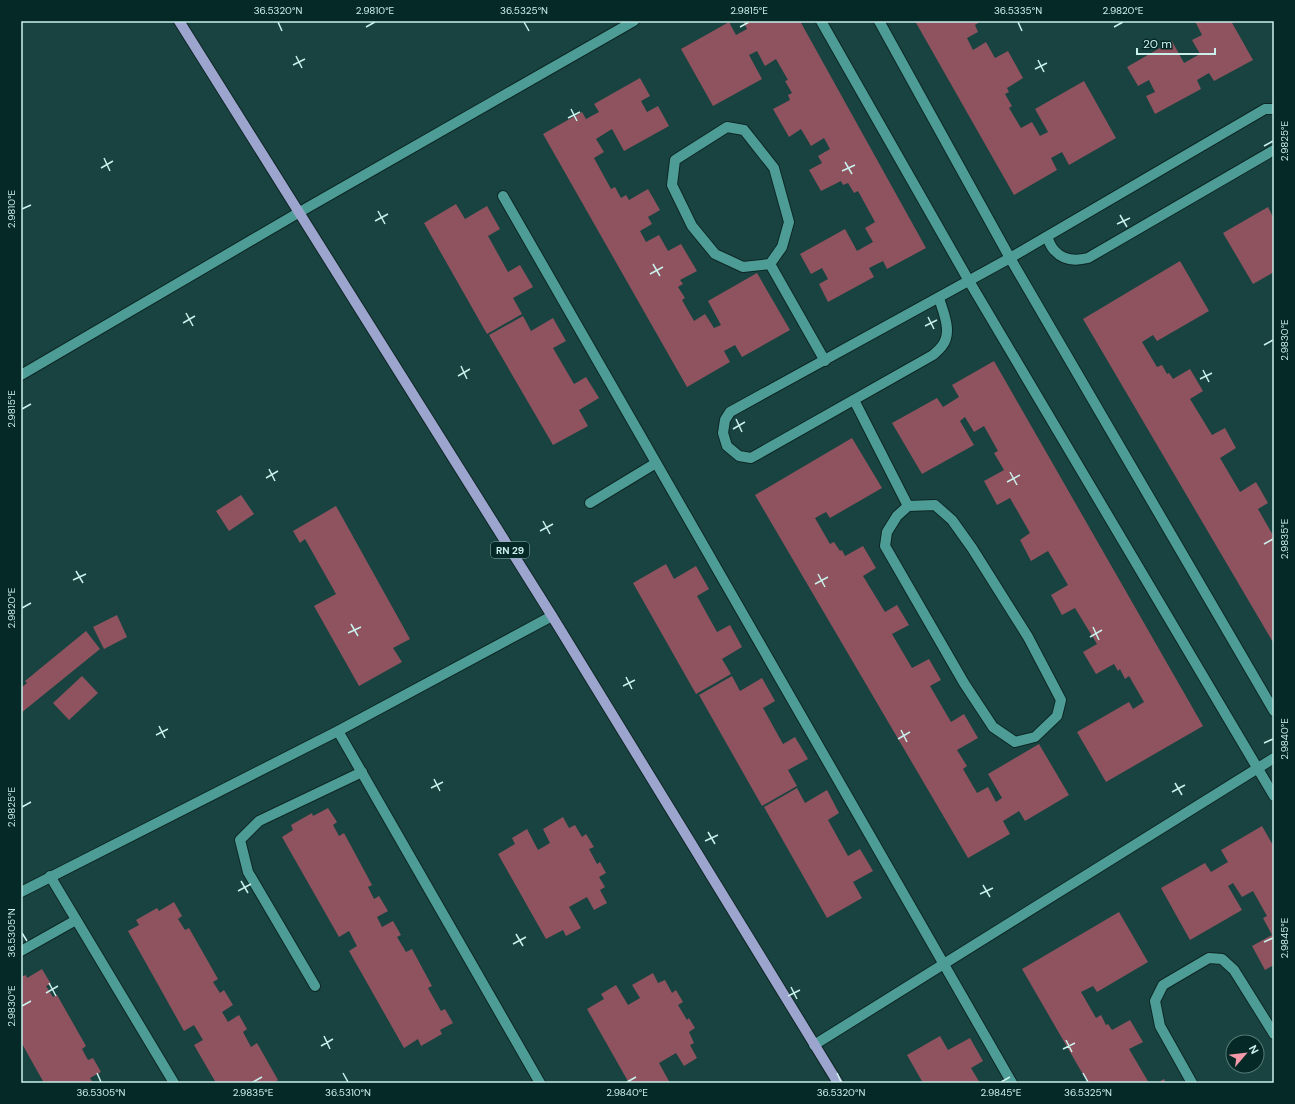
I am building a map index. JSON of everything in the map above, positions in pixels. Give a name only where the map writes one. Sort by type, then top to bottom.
[{"type":"main road","name":"RN 29","points":[[178,21],[552,616],[838,1083]]},
{"type":"street","points":[[21,375],[298,213],[634,21]]},
{"type":"street","points":[[821,21],[969,281],[1274,796]]},
{"type":"street","points":[[879,21],[1010,258],[1274,711]]},
{"type":"street","points":[[939,298],[946,321],[947,334],[943,345],[933,355],[751,458],[739,456],[727,446],[723,434],[725,420],[730,412],[1010,258],[1265,109],[1274,109]]},
{"type":"street","points":[[727,127],[744,130],[774,168],[789,222],[782,247],[770,264],[743,267],[715,254],[692,226],[672,185],[675,160],[727,127]]},
{"type":"street","points":[[1047,237],[1054,251],[1064,258],[1077,261],[1088,258],[1274,150]]},
{"type":"street","points":[[503,196],[1012,1083]]},
{"type":"street","points":[[770,264],[825,361]]},
{"type":"street","points":[[854,400],[908,506]]},
{"type":"street","points":[[590,503],[656,463]]},
{"type":"street","points":[[934,505],[952,520],[972,548],[1028,637],[1061,700],[1057,716],[1035,736],[1015,742],[993,727],[964,683],[885,546],[887,532],[897,516],[908,506],[934,505]]},
{"type":"street","points":[[21,892],[338,731],[552,616]]},
{"type":"street","points":[[338,731],[540,1083]]},
{"type":"street","points":[[814,1045],[1274,758]]},
{"type":"street","points":[[315,986],[248,872],[240,840],[259,821],[362,772]]},
{"type":"street","points":[[50,876],[174,1083]]},
{"type":"street","points":[[21,951],[76,920]]},
{"type":"street","points":[[1192,1083],[1160,1026],[1155,1001],[1163,985],[1209,958],[1222,959],[1234,970],[1274,1034]]},
{"type":"building","points":[[743,21],[800,21],[926,248],[887,269],[883,261],[869,268],[874,277],[828,302],[819,284],[828,279],[822,268],[811,274],[800,254],[845,229],[857,251],[873,242],[865,228],[875,222],[858,191],[854,193],[848,183],[843,185],[841,181],[821,191],[809,170],[822,163],[818,156],[830,149],[824,138],[811,146],[801,129],[789,137],[773,109],[790,100],[788,95],[792,93],[785,81],[788,80],[776,59],[765,66],[757,51],[749,55],[762,79],[713,106],[681,49],[729,22],[736,35],[747,29]]},
{"type":"building","points":[[915,21],[981,21],[975,25],[978,32],[967,38],[973,50],[986,42],[995,58],[1008,51],[1023,78],[1007,88],[1009,92],[1005,94],[1012,106],[1009,108],[1021,128],[1032,122],[1040,136],[1048,132],[1035,109],[1084,81],[1116,138],[1069,165],[1062,152],[1051,158],[1057,170],[1014,195]]},
{"type":"building","points":[[1195,21],[1231,21],[1253,60],[1214,81],[1209,73],[1197,80],[1201,89],[1155,114],[1146,96],[1155,92],[1149,80],[1138,86],[1127,67],[1172,41],[1184,63],[1200,54],[1192,40],[1202,35]]},
{"type":"building","points":[[640,78],[650,96],[641,101],[647,112],[658,106],[669,126],[624,151],[612,129],[596,139],[604,152],[594,158],[611,189],[615,187],[621,198],[626,195],[629,200],[648,189],[660,210],[648,217],[652,224],[640,231],[646,242],[659,235],[668,251],[681,244],[697,271],[680,280],[683,284],[678,287],[685,298],[682,300],[694,321],[705,314],[714,328],[721,325],[708,301],[757,273],[790,330],[742,357],[735,345],[724,351],[730,362],[687,387],[543,134],[582,112],[586,119],[599,112],[594,104]]},
{"type":"building","points":[[456,204],[465,219],[487,206],[500,229],[488,236],[508,272],[520,265],[533,287],[513,298],[522,314],[487,334],[424,223]]},
{"type":"building","points":[[1268,207],[1273,217],[1274,216],[1274,272],[1253,284],[1223,233]]},
{"type":"building","points":[[1180,261],[1209,311],[1157,341],[1153,335],[1142,342],[1157,367],[1162,365],[1167,374],[1169,373],[1173,379],[1190,369],[1203,391],[1190,399],[1212,435],[1225,428],[1236,448],[1220,458],[1240,492],[1256,482],[1268,503],[1258,509],[1274,537],[1274,644],[1083,319]]},
{"type":"building","points":[[523,316],[531,331],[553,318],[566,341],[553,348],[574,384],[586,377],[599,398],[579,410],[588,426],[553,445],[489,335]]},
{"type":"building","points":[[994,361],[1203,726],[1106,782],[1077,732],[1129,702],[1133,709],[1144,702],[1129,676],[1125,679],[1120,669],[1118,671],[1114,664],[1096,674],[1083,652],[1097,644],[1075,608],[1062,615],[1051,595],[1068,585],[1048,551],[1031,561],[1020,540],[1030,533],[1010,498],[997,505],[984,481],[1004,470],[994,453],[998,451],[984,426],[974,432],[965,417],[960,421],[974,445],[922,474],[892,423],[937,398],[943,407],[959,397],[952,385]]},
{"type":"building","points":[[852,438],[882,488],[830,518],[826,512],[815,518],[830,544],[834,542],[840,551],[842,550],[845,556],[863,546],[876,568],[863,576],[885,612],[897,605],[909,625],[892,634],[912,668],[929,659],[941,680],[930,686],[951,722],[964,714],[978,738],[957,750],[967,766],[963,769],[977,793],[988,787],[996,802],[1002,798],[988,774],[1039,744],[1069,795],[1025,821],[1019,811],[1003,821],[1010,834],[968,858],[755,495]]},
{"type":"building","points":[[241,495],[254,514],[229,531],[216,511]]},
{"type":"building","points":[[336,506],[410,639],[393,648],[402,662],[359,686],[314,606],[336,594],[305,539],[300,543],[293,531]]},
{"type":"building","points":[[666,564],[674,579],[696,566],[709,589],[697,596],[717,632],[730,625],[742,647],[722,659],[731,674],[696,694],[633,583]]},
{"type":"building","points":[[117,615],[127,637],[104,649],[93,627]]},
{"type":"building","points":[[86,631],[100,649],[21,713],[21,688],[27,683],[25,681]]},
{"type":"building","points":[[82,676],[98,693],[69,720],[53,703]]},
{"type":"building","points":[[732,676],[740,691],[762,678],[775,701],[763,708],[783,744],[795,737],[808,759],[788,770],[797,786],[762,806],[699,695]]},
{"type":"building","points":[[797,788],[805,803],[827,790],[839,813],[828,820],[848,856],[860,849],[873,871],[853,882],[862,898],[827,918],[764,807]]},
{"type":"building","points":[[328,808],[337,822],[333,825],[339,836],[344,833],[372,885],[368,887],[374,899],[379,896],[388,911],[377,917],[382,927],[393,921],[401,935],[397,937],[406,952],[412,949],[432,986],[428,988],[441,1011],[445,1009],[453,1023],[440,1030],[442,1034],[421,1046],[418,1039],[404,1048],[349,951],[357,946],[349,931],[339,937],[282,837],[293,830],[291,825],[312,813],[313,816]]},
{"type":"building","points":[[563,817],[569,828],[575,825],[582,837],[586,834],[594,847],[589,849],[597,864],[600,862],[606,873],[599,877],[605,887],[600,890],[607,903],[594,910],[587,897],[569,907],[581,928],[566,936],[563,930],[546,939],[498,854],[515,844],[512,838],[527,829],[538,850],[550,843],[543,829]]},
{"type":"building","points":[[1262,826],[1274,847],[1274,965],[1265,970],[1252,946],[1272,935],[1263,918],[1267,916],[1253,891],[1242,897],[1233,883],[1228,886],[1242,910],[1190,940],[1161,888],[1205,863],[1211,872],[1228,862],[1221,850]]},
{"type":"building","points":[[174,902],[182,916],[178,919],[185,930],[189,928],[218,979],[213,982],[220,993],[224,990],[233,1005],[222,1012],[228,1022],[239,1015],[247,1029],[243,1032],[251,1047],[257,1043],[278,1080],[274,1083],[216,1083],[194,1045],[203,1040],[194,1025],[184,1031],[128,931],[139,925],[136,920],[157,908],[159,911]]},
{"type":"building","points":[[1119,912],[1148,962],[1097,992],[1093,986],[1081,992],[1096,1018],[1101,1015],[1106,1025],[1108,1024],[1112,1030],[1130,1020],[1143,1042],[1129,1049],[1149,1083],[1088,1083],[1022,969]]},
{"type":"building","points":[[42,969],[51,984],[46,986],[53,997],[57,995],[86,1046],[82,1049],[88,1060],[93,1058],[101,1072],[90,1078],[93,1083],[44,1083],[21,1042],[21,977],[26,975],[27,978]]},
{"type":"building","points":[[653,973],[658,983],[665,980],[672,993],[676,990],[683,1002],[678,1005],[687,1020],[689,1018],[695,1028],[689,1032],[694,1043],[690,1045],[697,1058],[684,1066],[676,1053],[659,1063],[670,1083],[629,1083],[587,1009],[604,999],[601,994],[616,985],[628,1005],[640,998],[632,985]]},
{"type":"building","points":[[940,1036],[948,1050],[970,1038],[983,1061],[971,1068],[980,1083],[923,1083],[907,1055]]},
{"type":"building","points":[[1164,1079],[1166,1083],[1157,1083]]}]
